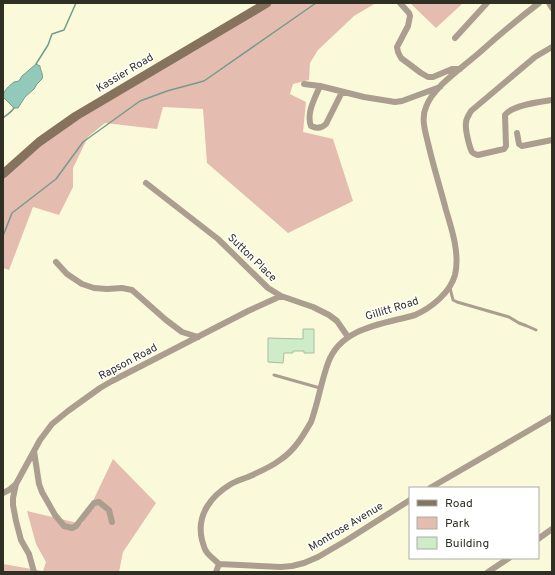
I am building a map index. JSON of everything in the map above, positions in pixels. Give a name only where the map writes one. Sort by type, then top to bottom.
[{"type":"main road","name":"Kassier Road","points":[[3,174],[39,142],[76,116],[266,3]]},
{"type":"street","points":[[400,3],[408,11],[410,16],[408,26],[397,47],[402,58],[428,77],[433,77],[452,69],[460,69]]},
{"type":"street","points":[[455,38],[488,3]]},
{"type":"street","name":"Gillitt Road","points":[[219,564],[206,551],[203,544],[200,530],[205,508],[221,491],[232,483],[269,467],[292,450],[311,422],[328,362],[337,347],[348,337],[366,328],[422,312],[436,303],[444,295],[454,276],[457,263],[456,250],[429,148],[424,124],[426,107],[440,87],[451,76],[539,3]]},
{"type":"street","points":[[550,3],[552,8]]},
{"type":"street","points":[[552,48],[535,57],[483,100],[469,114],[466,124],[472,152],[478,155],[504,149],[507,144],[505,115],[507,112],[519,107],[552,100]]},
{"type":"street","points":[[304,84],[395,102],[402,101],[440,87]]},
{"type":"street","points":[[320,86],[311,109],[310,117],[311,126],[315,128],[321,128],[326,124],[342,92]]},
{"type":"street","points":[[517,133],[519,144],[522,146],[552,140]]},
{"type":"street","name":"Sutton Place","points":[[146,183],[218,238],[268,288],[281,296],[313,307],[329,315],[337,322],[348,337]]},
{"type":"street","points":[[56,262],[67,274],[82,284],[94,288],[122,288],[132,290],[182,332],[198,338]]},
{"type":"street","name":"Rapson Road","points":[[34,572],[29,554],[21,540],[16,521],[13,498],[16,484],[34,451],[52,424],[100,388],[248,311],[281,296]]},
{"type":"street","points":[[432,487],[552,417]]},
{"type":"street","points":[[34,451],[39,484],[42,492],[55,515],[64,526],[72,528],[76,526],[94,503],[99,502],[109,510],[112,522]]},
{"type":"street","name":"Rapson Road","points":[[3,493],[16,484]]},
{"type":"street","name":"Montrose Avenue","points":[[219,564],[281,567],[304,563],[318,557],[347,540],[409,501]]},
{"type":"street","points":[[539,538],[552,529]]},
{"type":"street","points":[[491,571],[508,559]]},
{"type":"street","points":[[216,572],[219,564]]},
{"type":"lane","points":[[449,286],[453,300],[509,317],[536,330]]},
{"type":"lane","points":[[274,375],[321,388]]},
{"type":"green space","points":[[267,3],[376,3],[354,16],[318,50],[310,63],[309,80],[293,84],[290,94],[306,102],[303,132],[333,139],[353,201],[288,233],[207,163],[203,109],[163,107],[157,129],[105,123],[88,137],[73,168],[73,187],[59,215],[33,207],[9,270],[3,268],[3,174],[39,142]]},
{"type":"green space","points":[[410,3],[463,3],[436,28]]},
{"type":"green space","points":[[113,459],[156,503],[123,552],[119,572],[3,572],[3,564],[43,571],[46,562],[36,544],[27,511],[82,524]]},
{"type":"water","points":[[36,64],[40,66],[43,76],[42,79],[25,97],[18,108],[14,108],[3,97],[4,93],[10,85],[19,81],[22,76]]},
{"type":"building","points":[[303,329],[314,329],[314,353],[293,351],[293,353],[284,353],[283,363],[268,362],[268,338],[303,339]]},
{"type":"waterway","points":[[36,64],[48,45],[52,34],[64,30],[76,3]]},
{"type":"waterway","points":[[3,236],[12,213],[56,179],[83,142],[140,101],[167,91],[204,81],[316,3]]},
{"type":"waterway","points":[[3,118],[14,108]]}]
